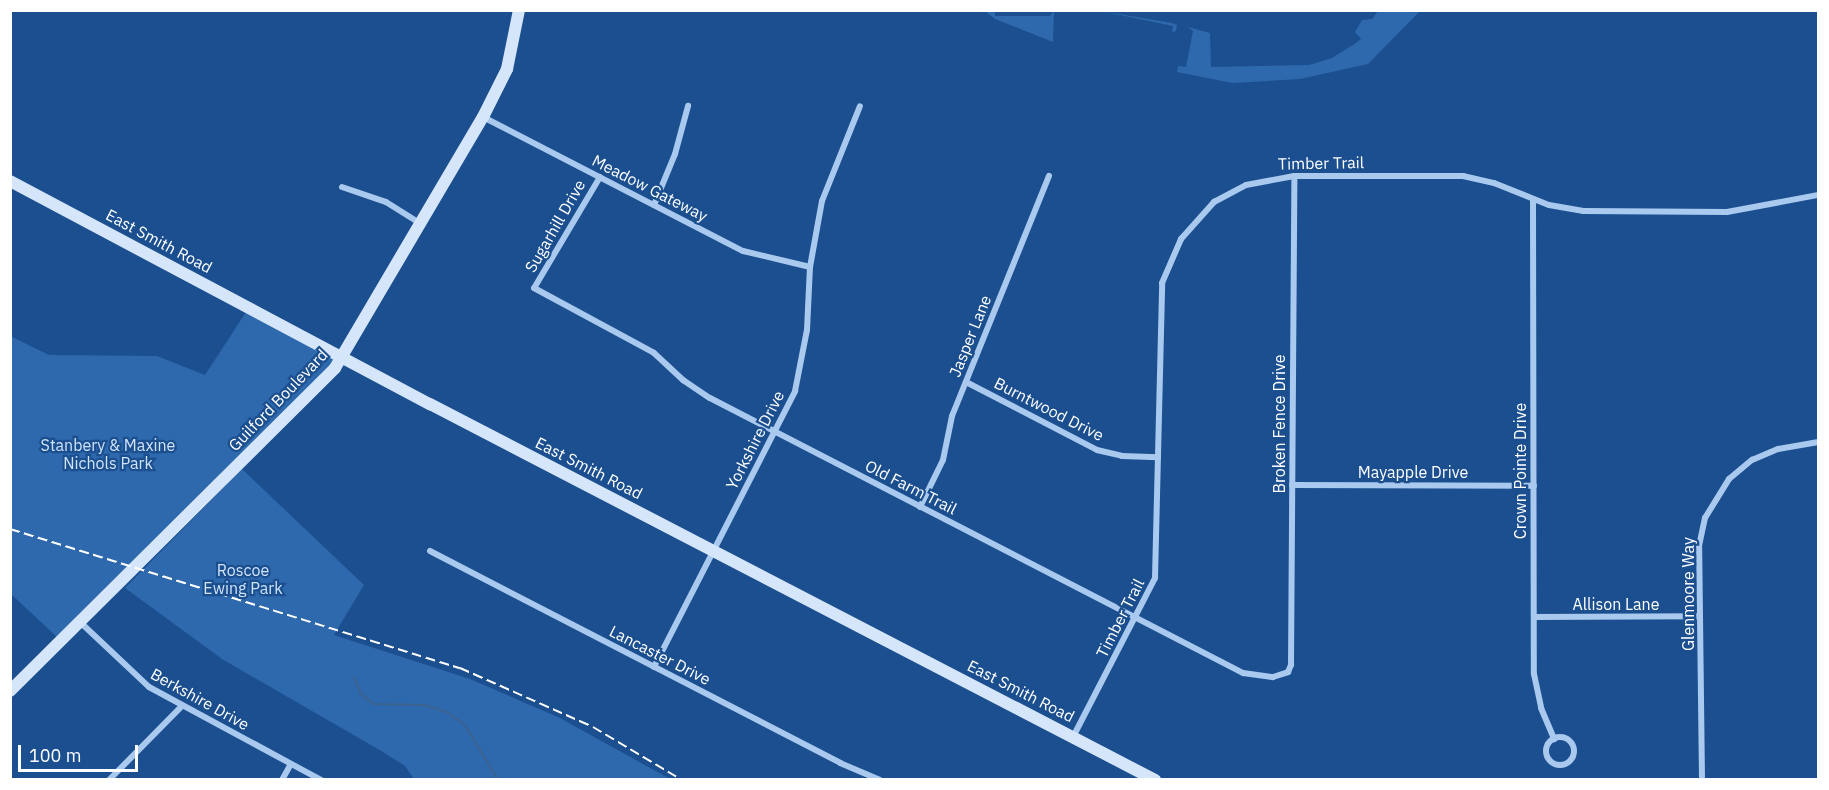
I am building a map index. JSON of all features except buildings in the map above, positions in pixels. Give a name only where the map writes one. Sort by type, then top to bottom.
[{"type":"street","name":"Guilford Boulevard","points":[[10,691],[342,357],[483,117],[507,69],[519,10]]},
{"type":"street","points":[[654,205],[675,154],[688,106]]},
{"type":"street","name":"Yorkshire Drive","points":[[654,667],[795,391],[807,330],[810,267],[822,201],[860,106]]},
{"type":"street","name":"Meadow Gateway","points":[[483,117],[743,251],[810,267]]},
{"type":"street","name":"Jasper Lane","points":[[920,507],[943,460],[952,416],[1049,176]]},
{"type":"street","name":"Timber Trail","points":[[1073,737],[1151,589],[1157,565],[1160,299],[1173,251],[1202,213],[1230,192],[1261,180],[1294,176],[1463,177],[1494,183],[1533,199],[1583,211],[1709,213],[1818,195]]},
{"type":"street","name":"Broken Fence Drive","points":[[1288,672],[1294,176]]},
{"type":"street","name":"Sugarhill Drive","points":[[534,288],[600,177]]},
{"type":"street","name":"East Smith Road","points":[[10,181],[342,357],[1155,780]]},
{"type":"street","points":[[342,187],[386,202],[421,223]]},
{"type":"street","name":"Crown Pointe Drive","points":[[1533,199],[1536,691],[1554,739]]},
{"type":"street","name":"Old Farm Trail","points":[[534,288],[654,353],[683,380],[775,432],[1243,673],[1273,678],[1288,672]]},
{"type":"street","name":"Burntwood Drive","points":[[966,382],[1097,450],[1122,456],[1158,457]]},
{"type":"street","name":"Glenmoore Way","points":[[1702,780],[1703,676],[1698,616],[1701,531],[1719,491],[1740,469],[1766,453],[1818,442]]},
{"type":"street","name":"Mayapple Drive","points":[[1292,485],[1534,486]]},
{"type":"street","name":"Lancaster Drive","points":[[430,551],[840,764],[880,780]]},
{"type":"street","name":"Allison Lane","points":[[1534,617],[1698,616]]},
{"type":"street","name":"Berkshire Drive","points":[[80,622],[135,677],[182,706],[321,780]]},
{"type":"street","points":[[109,780],[182,706]]},
{"type":"street","name":"Crown Pointe Drive","points":[[1563,738],[1571,743],[1573,757],[1567,764],[1554,764],[1548,758],[1548,745],[1554,739],[1563,738]]},
{"type":"street","points":[[282,780],[291,764]]},
{"type":"green space","points":[[985,11],[995,11],[995,16],[1050,16],[1054,11],[1053,42],[995,19]]},
{"type":"green space","points":[[1101,11],[1172,23],[1177,25],[1176,31],[1172,32],[1173,26]]},
{"type":"green space","points":[[1378,11],[1420,11],[1368,64],[1300,79],[1232,83],[1177,72],[1178,66],[1186,67],[1193,31],[1188,27],[1210,33],[1211,67],[1309,65],[1332,58],[1356,43],[1361,39],[1355,32],[1362,20],[1372,19]]},
{"type":"green space","name":"Stanbery & Maxine Nichols Park","points":[[248,309],[340,358],[57,637],[11,594],[10,336],[49,355],[157,356],[205,375]]},
{"type":"green space","name":"Roscoe Ewing Park","points":[[242,469],[364,585],[334,635],[470,679],[560,718],[670,779],[414,779],[405,766],[222,659],[125,588]]},
{"type":"waterway","points":[[354,677],[361,694],[374,704],[425,705],[447,712],[465,725],[498,780]]},
{"type":"railway","points":[[10,529],[460,668],[593,727],[682,780]]}]
